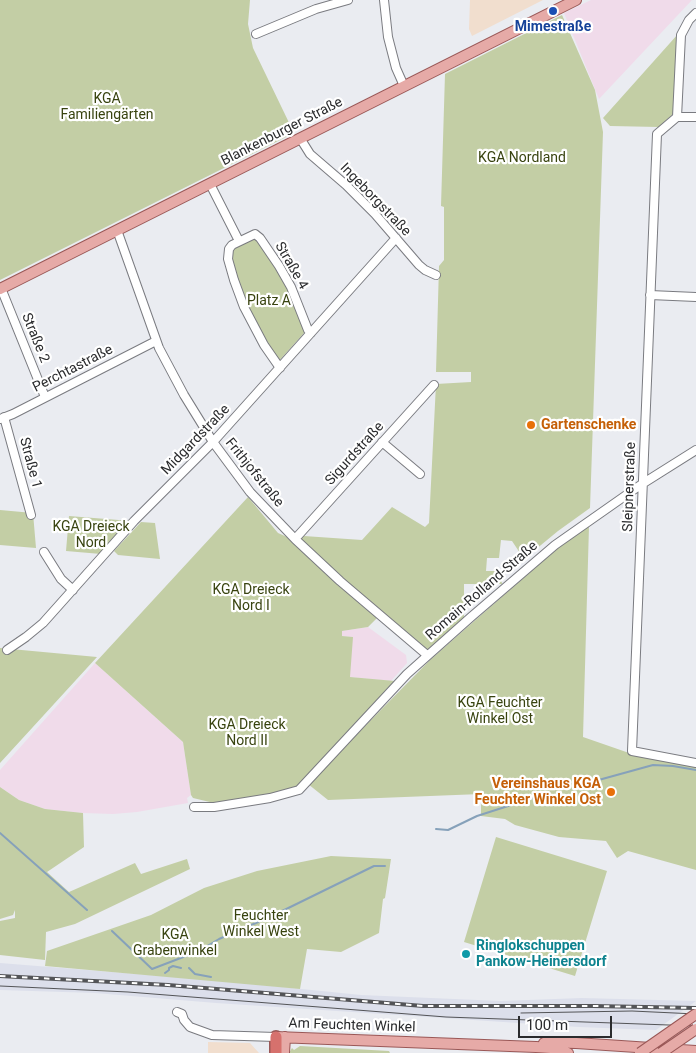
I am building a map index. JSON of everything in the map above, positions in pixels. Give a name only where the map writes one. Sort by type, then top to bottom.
[{"type":"highway","points":[[276,1053],[281,1037]]},
{"type":"main road","name":"Blankenburger Straße","points":[[1,288],[576,0]]},
{"type":"main road","points":[[640,1053],[696,1014]]},
{"type":"main road","points":[[661,1053],[696,1029]]},
{"type":"main road","name":"Am Feuchten Winkel","points":[[281,1037],[536,1047],[551,1048],[568,1053]]},
{"type":"main road","points":[[281,1037],[284,1053]]},
{"type":"main road","name":"Am Feuchten Winkel","points":[[536,1047],[547,1042],[696,1051]]},
{"type":"street","points":[[256,34],[316,9],[348,0]]},
{"type":"street","points":[[384,0],[388,37],[396,68],[404,86]]},
{"type":"street","points":[[696,13],[689,20],[681,35],[677,117],[696,117]]},
{"type":"street","name":"Sleipnerstraße","points":[[677,117],[657,134],[632,751],[696,763]]},
{"type":"street","name":"Ingeborgstraße","points":[[300,138],[310,154],[346,185],[419,265],[436,275]]},
{"type":"street","points":[[210,184],[239,241],[229,249],[228,259],[234,280],[254,327],[280,368]]},
{"type":"street","name":"Frithjofstraße","points":[[117,230],[156,342],[171,373],[213,442],[250,492],[295,539],[340,581],[427,655]]},
{"type":"street","name":"Straße 4","points":[[239,241],[254,234],[260,238],[291,287],[308,330],[311,333]]},
{"type":"street","name":"Midgardstraße","points":[[7,650],[43,623],[134,521],[213,442],[396,238]]},
{"type":"street","name":"Straße 2","points":[[1,288],[45,397]]},
{"type":"street","points":[[650,295],[696,297]]},
{"type":"street","name":"Perchtastraße","points":[[2,418],[156,342]]},
{"type":"street","name":"Sigurdstraße","points":[[295,539],[434,385]]},
{"type":"street","name":"Straße 1","points":[[2,418],[31,515]]},
{"type":"street","points":[[382,442],[420,474]]},
{"type":"street","name":"Romain-Rolland-Straße","points":[[194,806],[214,807],[270,798],[299,790],[407,674],[555,545],[642,484],[696,450]]},
{"type":"street","points":[[44,552],[61,579],[73,590]]},
{"type":"street","name":"Am Feuchten Winkel","points":[[177,1012],[182,1014],[190,1028],[212,1035],[281,1037]]},
{"type":"shaded area","points":[[470,0],[543,0],[472,36],[469,29]]},
{"type":"shaded area","points":[[591,0],[692,0],[599,99],[564,13]]},
{"type":"shaded area","points":[[368,627],[406,655],[407,663],[391,681],[349,677],[352,637],[341,636],[342,631]]},
{"type":"shaded area","points":[[95,663],[183,742],[191,795],[187,798],[188,803],[137,812],[113,814],[83,813],[45,809],[19,800],[0,787],[0,770]]},
{"type":"shaded area","points":[[0,963],[213,980],[361,995],[501,1001],[582,998],[696,1001],[656,1030],[579,1027],[95,993],[0,990]]},
{"type":"shaded area","points":[[208,1042],[250,1043],[259,1053],[208,1053]]},
{"type":"green space","name":"KGA Familiengärten","points":[[0,0],[250,0],[248,24],[253,48],[294,133],[0,280]]},
{"type":"green space","points":[[562,15],[595,90],[603,132],[590,508],[524,559],[512,541],[501,540],[499,558],[487,558],[486,571],[500,571],[502,584],[464,584],[464,619],[430,650],[424,649],[381,614],[368,627],[342,631],[342,636],[353,637],[350,677],[395,681],[298,787],[270,795],[214,803],[193,798],[183,742],[95,663],[248,497],[278,533],[296,541],[304,536],[362,540],[392,507],[425,527],[429,523],[436,384],[471,382],[471,372],[436,372],[439,266],[444,260],[444,207],[441,206],[445,74]]},
{"type":"green space","points":[[678,34],[675,112],[659,127],[610,126],[603,118]]},
{"type":"green space","name":"Platz A","points":[[255,237],[286,284],[305,332],[278,362],[245,302],[230,250]]},
{"type":"green space","name":"KGA Dreieck Nord","points":[[0,510],[33,513],[36,548],[0,545]]},
{"type":"green space","name":"KGA Dreieck Nord","points":[[69,516],[131,521],[101,554],[66,551]]},
{"type":"green space","name":"KGA Dreieck Nord","points":[[141,522],[155,523],[160,559],[118,555],[114,551]]},
{"type":"green space","name":"KGA Feuchter Winkel Ost","points":[[589,526],[583,737],[632,754],[696,766],[696,870],[628,851],[617,858],[606,841],[559,837],[515,825],[505,819],[481,816],[481,794],[328,800],[308,784],[430,660],[554,551]]},
{"type":"green space","points":[[0,648],[97,657],[0,763]]},
{"type":"green space","points":[[0,787],[19,800],[45,809],[83,813],[84,847],[47,872],[69,892],[135,863],[141,874],[187,859],[190,869],[75,924],[46,932],[45,960],[0,955],[0,921],[15,918],[15,910],[13,915],[0,919]]},
{"type":"green space","points":[[496,837],[607,871],[575,976],[464,942]]},
{"type":"green space","name":"Feuchter Winkel West","points":[[331,856],[391,859],[379,933],[341,952],[307,949],[300,989],[45,966],[47,951],[151,915],[204,888],[257,871]]},
{"type":"green space","points":[[300,1046],[389,1051],[390,1053],[289,1053],[292,1048],[294,1050]]},
{"type":"waterway","points":[[595,781],[653,765],[696,770]]},
{"type":"waterway","points":[[436,829],[448,830],[477,816],[533,798],[562,801],[566,799]]},
{"type":"waterway","points":[[0,833],[87,910]]},
{"type":"waterway","points":[[112,931],[152,969],[199,951],[219,939],[272,916],[374,866],[385,866]]},
{"type":"waterway","points":[[165,973],[173,966],[181,968]]},
{"type":"waterway","points":[[189,968],[195,974],[211,977]]},
{"type":"tram line","points":[[0,986],[128,992],[446,1017],[696,1026]]},
{"type":"tram line","points":[[521,1013],[632,1011],[696,1014]]},
{"type":"railway","points":[[0,976],[168,985],[423,1006],[696,1008]]},
{"type":"place","name":"Mimestraße","points":[[553,11]]},
{"type":"place","name":"Gartenschenke","points":[[531,425]]},
{"type":"place","name":"Vereinshaus KGA Feuchter Winkel Ost","points":[[611,792]]},
{"type":"place","name":"Ringlokschuppen Pankow-Heinersdorf","points":[[466,954]]},
{"type":"park label","name":"KGA Nordland","points":[[522,158]]},
{"type":"park label","name":"KGA Dreieck Nord I","points":[[251,598]]},
{"type":"park label","name":"KGA Dreieck Nord II","points":[[247,734]]},
{"type":"park label","name":"KGA Grabenwinkel","points":[[175,944]]}]
